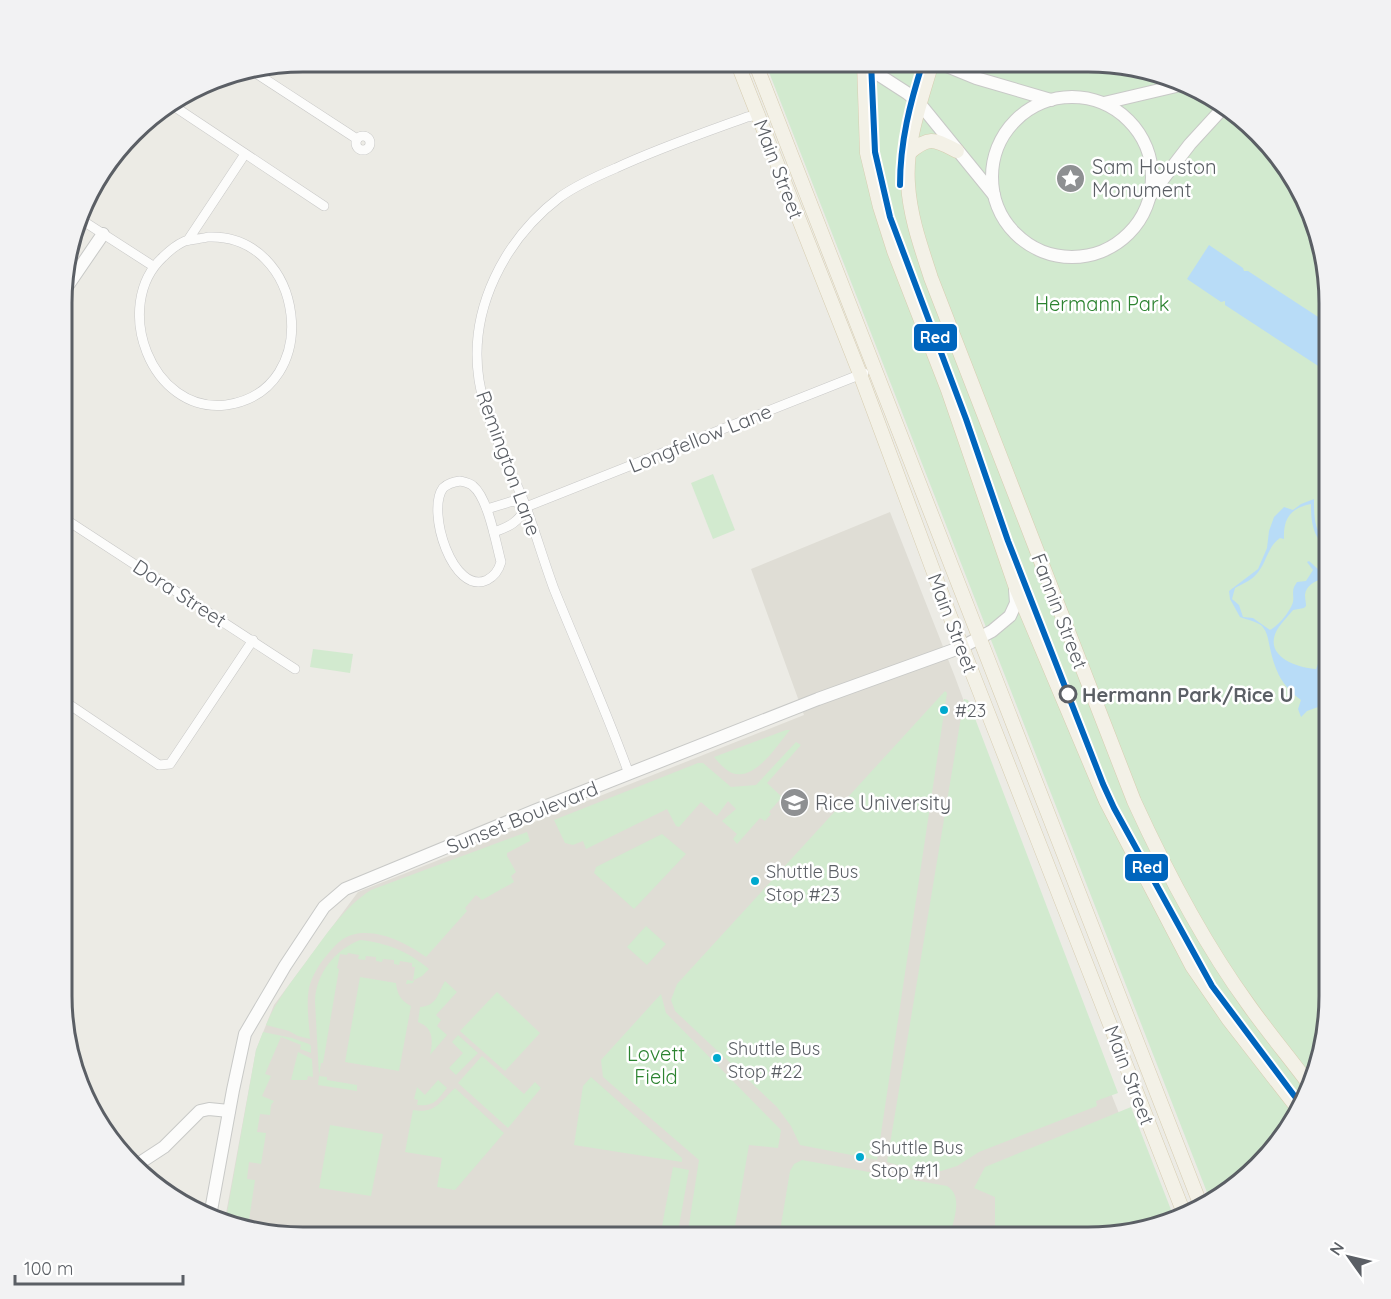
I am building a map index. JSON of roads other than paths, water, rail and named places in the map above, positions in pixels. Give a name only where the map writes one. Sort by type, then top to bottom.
[{"type":"main road","name":"Main Street","points":[[741,72],[861,374],[962,647],[1181,1207]]},
{"type":"main road","name":"Main Street","points":[[759,72],[1198,1199]]},
{"type":"main road","name":"Fannin Street","points":[[862,72],[867,153],[880,207],[894,251],[948,390],[1015,585],[1106,801],[1192,966],[1229,1020],[1293,1102]]},
{"type":"main road","points":[[876,72],[920,104],[994,195]]},
{"type":"main road","name":"Fannin Street","points":[[929,72],[911,137],[908,183],[913,223],[931,278],[1134,801],[1154,844],[1220,961],[1248,1004],[1304,1077]]},
{"type":"main road","points":[[961,72],[1051,99],[1078,97],[1104,103],[1125,117],[1141,136],[1150,159],[1152,184],[1150,197]]},
{"type":"main road","points":[[1104,103],[1170,87]]},
{"type":"main road","points":[[1051,99],[1018,118],[1004,134],[996,152],[992,174],[994,195],[1001,214],[1013,232],[1029,245],[1050,254],[1073,258],[1096,254],[1125,237],[1138,222],[1150,197],[1190,144],[1219,113]]},
{"type":"main road","points":[[909,153],[929,140],[935,140],[957,151]]},
{"type":"main road","points":[[73,277],[103,234]]},
{"type":"main road","name":"Sunset Boulevard","points":[[212,1208],[245,1034],[285,966],[324,907],[345,889],[534,811],[818,699],[979,640],[1010,616],[1016,603],[1015,585]]},
{"type":"main road","points":[[142,1161],[164,1147],[200,1111],[209,1109],[229,1112]]},
{"type":"street","points":[[260,76],[357,139]]},
{"type":"street","points":[[178,109],[324,206]]},
{"type":"street","name":"Remington Lane","points":[[629,774],[554,588],[526,507],[492,425],[479,379],[480,324],[489,292],[501,264],[519,237],[539,214],[562,196],[588,180],[646,155],[747,117],[758,115]]},
{"type":"street","points":[[188,240],[245,154]]},
{"type":"street","points":[[86,223],[153,266]]},
{"type":"street","points":[[222,237],[244,243],[258,252],[270,263],[279,277],[289,305],[292,326],[287,359],[273,382],[242,400],[215,405],[190,400],[179,394],[159,375],[140,334],[138,303],[153,266],[171,249],[188,240],[222,237]]},
{"type":"street","name":"Longfellow Lane","points":[[526,507],[874,369]]},
{"type":"street","points":[[460,481],[474,486],[486,509],[494,532],[501,562],[499,569],[490,578],[481,582],[468,579],[457,568],[443,543],[439,528],[442,489],[451,482],[460,481]]},
{"type":"street","points":[[486,509],[513,501],[526,507],[521,517],[512,526],[494,532]]},
{"type":"street","name":"Dora Street","points":[[72,523],[254,640],[295,669]]},
{"type":"street","points":[[72,706],[159,765],[170,764],[254,640]]},
{"type":"water","points":[[1209,245],[1243,268],[1244,271],[1248,271],[1319,317],[1319,366],[1225,305],[1225,301],[1221,302],[1187,279]]},
{"type":"water","points":[[1314,499],[1319,539],[1312,522],[1311,504],[1293,511],[1285,525],[1284,539],[1280,538],[1276,541],[1254,577],[1235,588],[1232,599],[1239,605],[1243,617],[1253,618],[1270,630],[1289,610],[1293,602],[1293,589],[1297,582],[1306,581],[1313,570],[1307,562],[1309,561],[1319,570],[1319,581],[1306,591],[1306,606],[1293,610],[1279,626],[1274,638],[1277,652],[1288,661],[1316,669],[1319,661],[1319,707],[1307,711],[1301,717],[1298,709],[1301,700],[1280,677],[1274,664],[1266,631],[1260,624],[1240,617],[1230,599],[1229,591],[1258,569],[1267,548],[1274,517],[1284,507],[1293,510]]},
{"type":"place","name":"Sam Houston Monument","points":[[1071,178]]},
{"type":"place","name":"Hermann Park/Rice U","points":[[1068,694]]},
{"type":"place","name":"#23","points":[[944,710]]},
{"type":"place","name":"Rice University","points":[[794,802]]},
{"type":"place","name":"Shuttle Bus Stop #23","points":[[755,881]]},
{"type":"place","name":"Shuttle Bus Stop #22","points":[[717,1058]]},
{"type":"place","name":"Shuttle Bus Stop #11","points":[[860,1157]]},
{"type":"park label","name":"Hermann Park","points":[[1102,303]]},
{"type":"park label","name":"Lovett Field","points":[[656,1064]]}]
